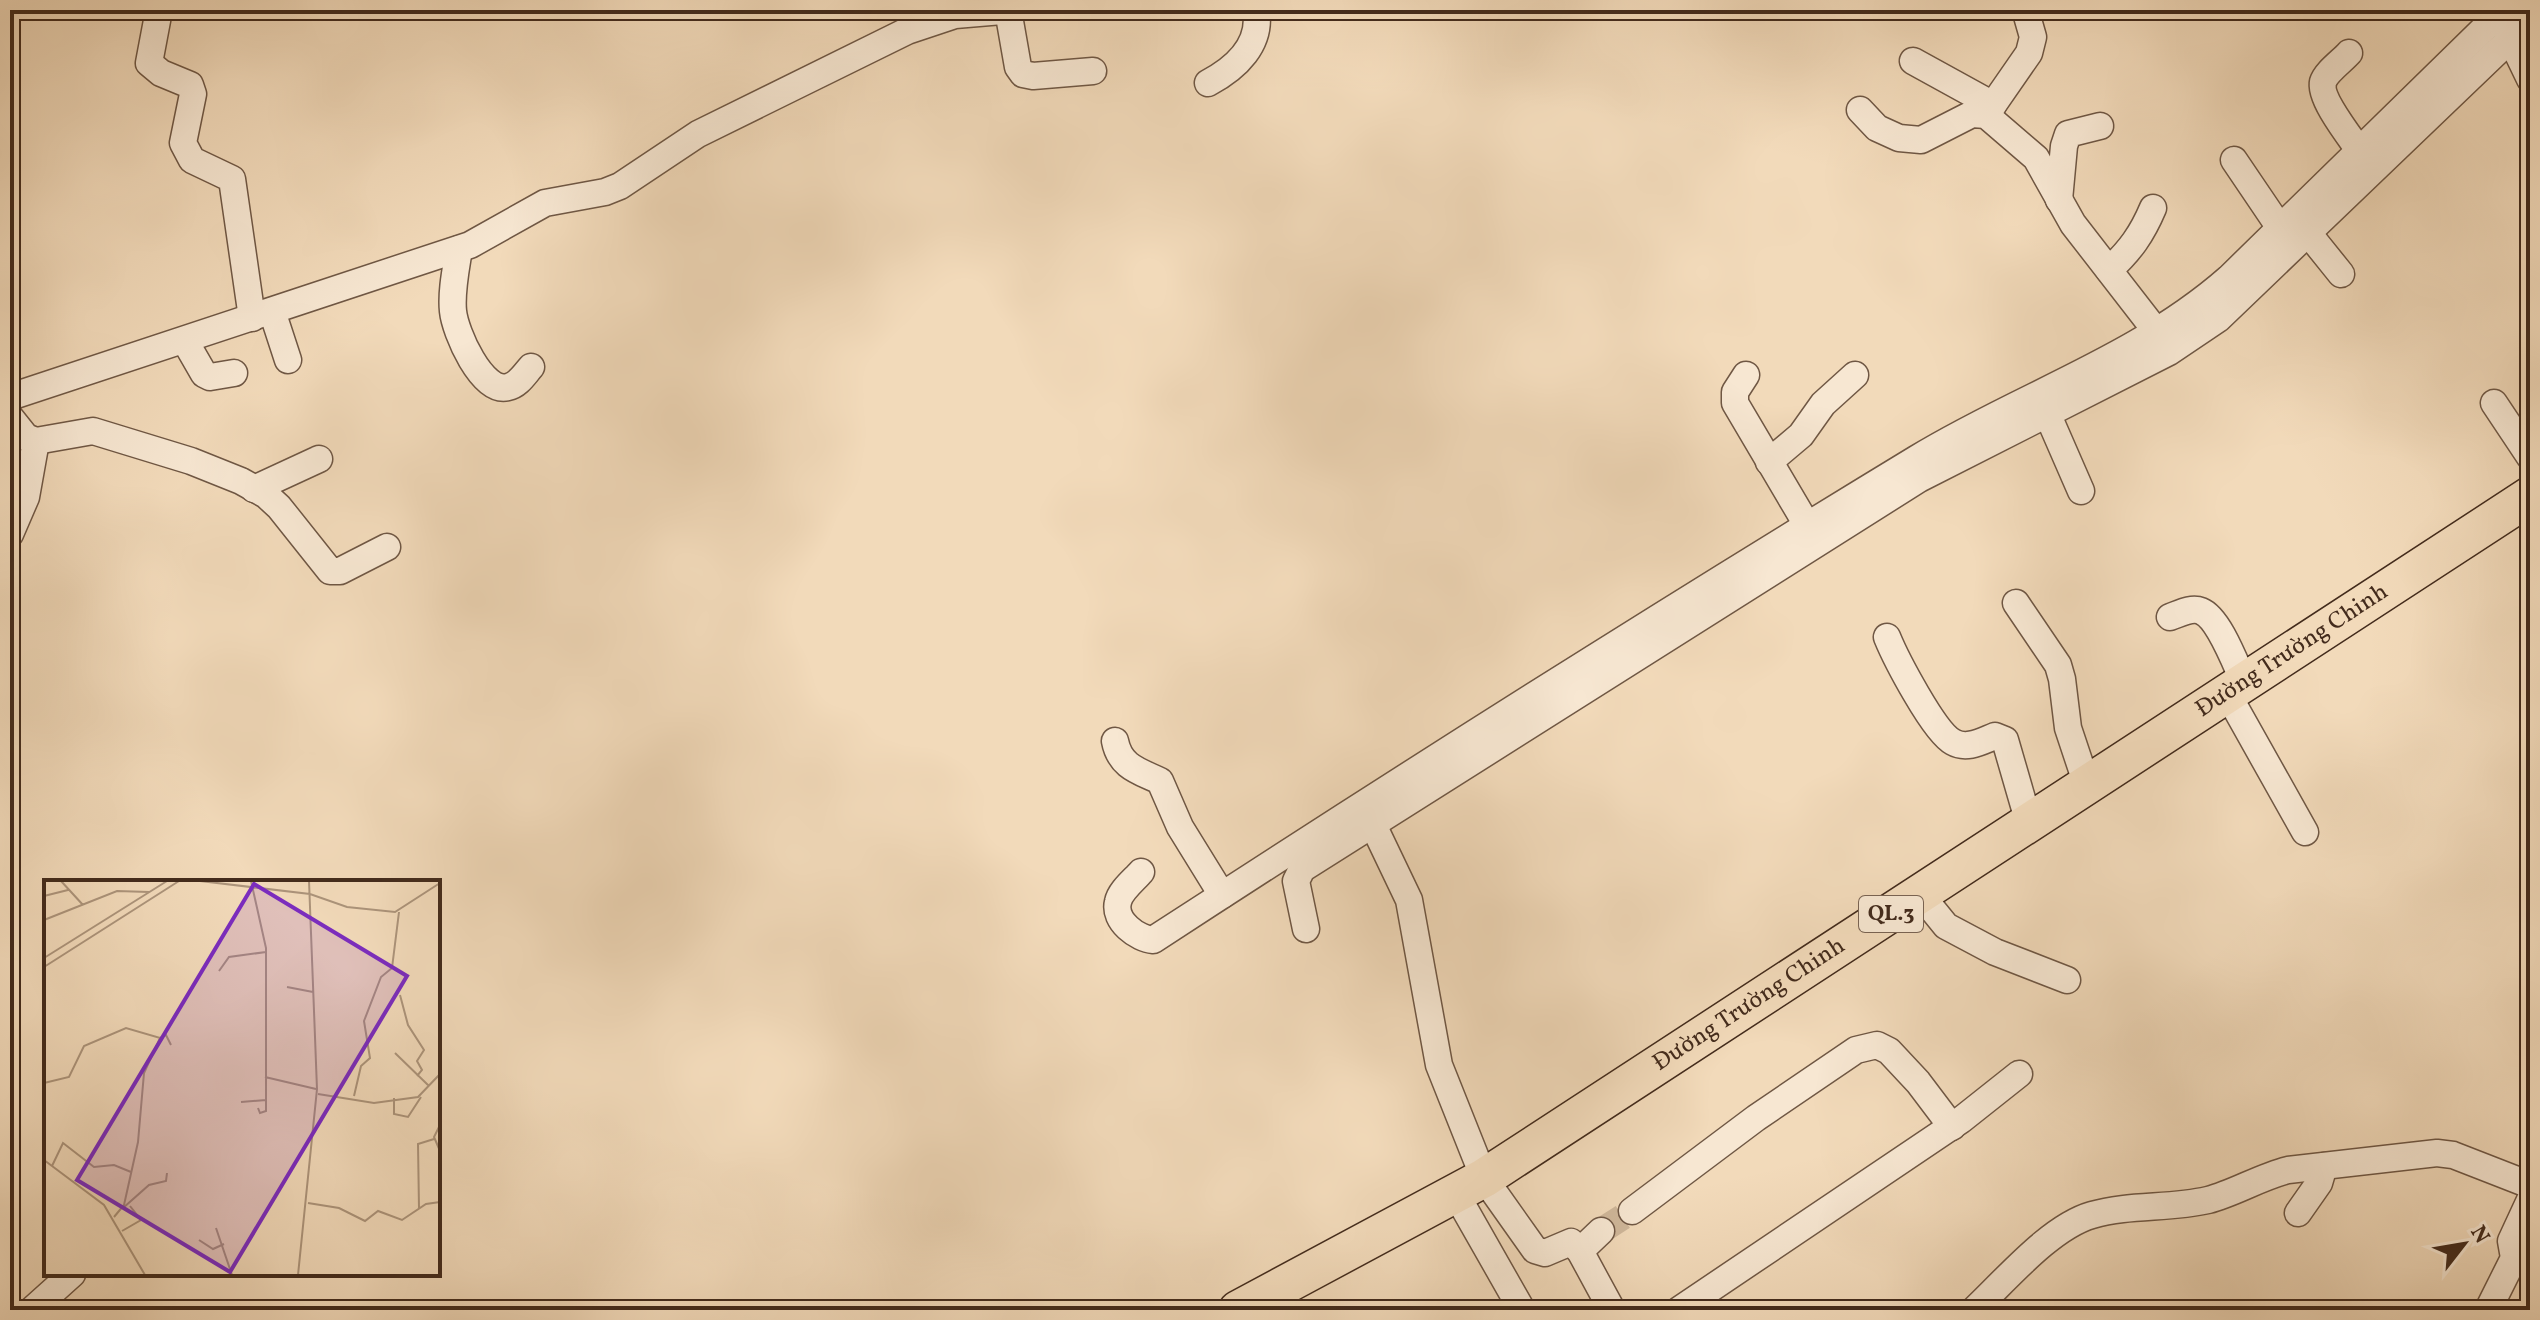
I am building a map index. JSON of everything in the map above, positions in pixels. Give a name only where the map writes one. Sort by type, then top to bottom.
[{"type":"highway","name":"Đường Trường Chinh","points":[[1238,1310],[1470,1186],[2530,496]]},
{"type":"street","points":[[159,10],[149,63],[161,73],[190,85],[193,94],[183,143],[192,160],[232,179],[262,314],[288,360]]},
{"type":"street","points":[[1008,10],[1018,67],[1023,74],[1033,76],[1093,71]]},
{"type":"street","points":[[10,397],[459,249],[484,239],[530,209],[545,203],[605,192],[620,186],[698,134],[909,19],[1014,10]]},
{"type":"street","points":[[1208,83],[1227,73],[1245,54],[1255,37],[1256,10]]},
{"type":"street","points":[[1860,110],[1877,128],[1899,138],[1921,140],[1972,114],[1990,110],[2029,53],[2033,37],[2027,16]]},
{"type":"street","points":[[2507,21],[2530,79]]},
{"type":"street","points":[[1672,621],[1807,525],[1979,421],[2085,372],[2207,297],[2359,150],[2507,21]]},
{"type":"street","points":[[1141,872],[1123,893],[1117,909],[1120,917],[1140,938],[1153,940],[1222,895],[1369,814],[1672,621],[1919,479],[2169,352],[2198,334],[2218,319],[2308,233],[2507,21]]},
{"type":"street","points":[[2349,53],[2324,79],[2323,88],[2332,109],[2359,150]]},
{"type":"street","points":[[1913,61],[1990,110],[2036,158],[2073,224],[2156,331]]},
{"type":"street","points":[[2059,200],[2068,134],[2100,126]]},
{"type":"street","points":[[2234,160],[2280,228]]},
{"type":"street","points":[[2109,270],[2141,237],[2153,208]]},
{"type":"street","points":[[2308,233],[2341,274]]},
{"type":"street","points":[[459,249],[453,311],[470,358],[490,384],[502,388],[519,381],[531,367]]},
{"type":"street","points":[[185,341],[204,374],[210,377],[234,373]]},
{"type":"street","points":[[1746,375],[1735,392],[1735,403],[1807,525]]},
{"type":"street","points":[[1769,462],[1801,435],[1823,404],[1855,375]]},
{"type":"street","points":[[2494,403],[2530,457]]},
{"type":"street","points":[[2047,413],[2081,491]]},
{"type":"street","points":[[10,417],[26,437],[36,441],[93,431],[191,461],[254,489],[279,507],[330,571],[340,571],[387,547]]},
{"type":"street","points":[[10,534],[26,497],[36,441]]},
{"type":"street","points":[[254,489],[319,459]]},
{"type":"street","points":[[2016,603],[2058,665],[2068,728],[2087,785]]},
{"type":"street","points":[[2170,617],[2190,610],[2201,611],[2213,621],[2236,688],[2305,832]]},
{"type":"street","points":[[1887,637],[1897,663],[1938,727],[1953,742],[1969,746],[1995,736],[2005,740],[2029,823]]},
{"type":"street","points":[[1115,741],[1117,754],[1126,765],[1160,781],[1180,827],[1222,895]]},
{"type":"street","points":[[1306,929],[1296,881],[1302,869],[1369,814]]},
{"type":"street","points":[[1369,814],[1409,900],[1439,1065],[1470,1186],[1522,1310]]},
{"type":"street","points":[[1920,894],[1946,926],[1995,952],[2067,980]]},
{"type":"street","points":[[1632,1211],[1756,1118],[1856,1050],[1877,1045],[1889,1051],[1918,1082],[1952,1127]]},
{"type":"street","points":[[1679,1310],[1952,1127],[2019,1074]]},
{"type":"street","points":[[1974,1310],[2046,1243],[2091,1215],[2211,1199],[2269,1175],[2437,1153],[2453,1155],[2522,1185],[2530,1185]]},
{"type":"street","points":[[2298,1213],[2319,1183],[2324,1166]]},
{"type":"street","points":[[1470,1186],[1535,1250],[1545,1253],[1571,1242],[1580,1251],[1612,1310]]},
{"type":"street","points":[[2488,1310],[2514,1258],[2511,1241],[2530,1200]]},
{"type":"street","points":[[1580,1251],[1601,1231]]},
{"type":"street","points":[[32,1310],[70,1276]]},
{"type":"tunnel","points":[[1601,1231],[1632,1211]]}]
